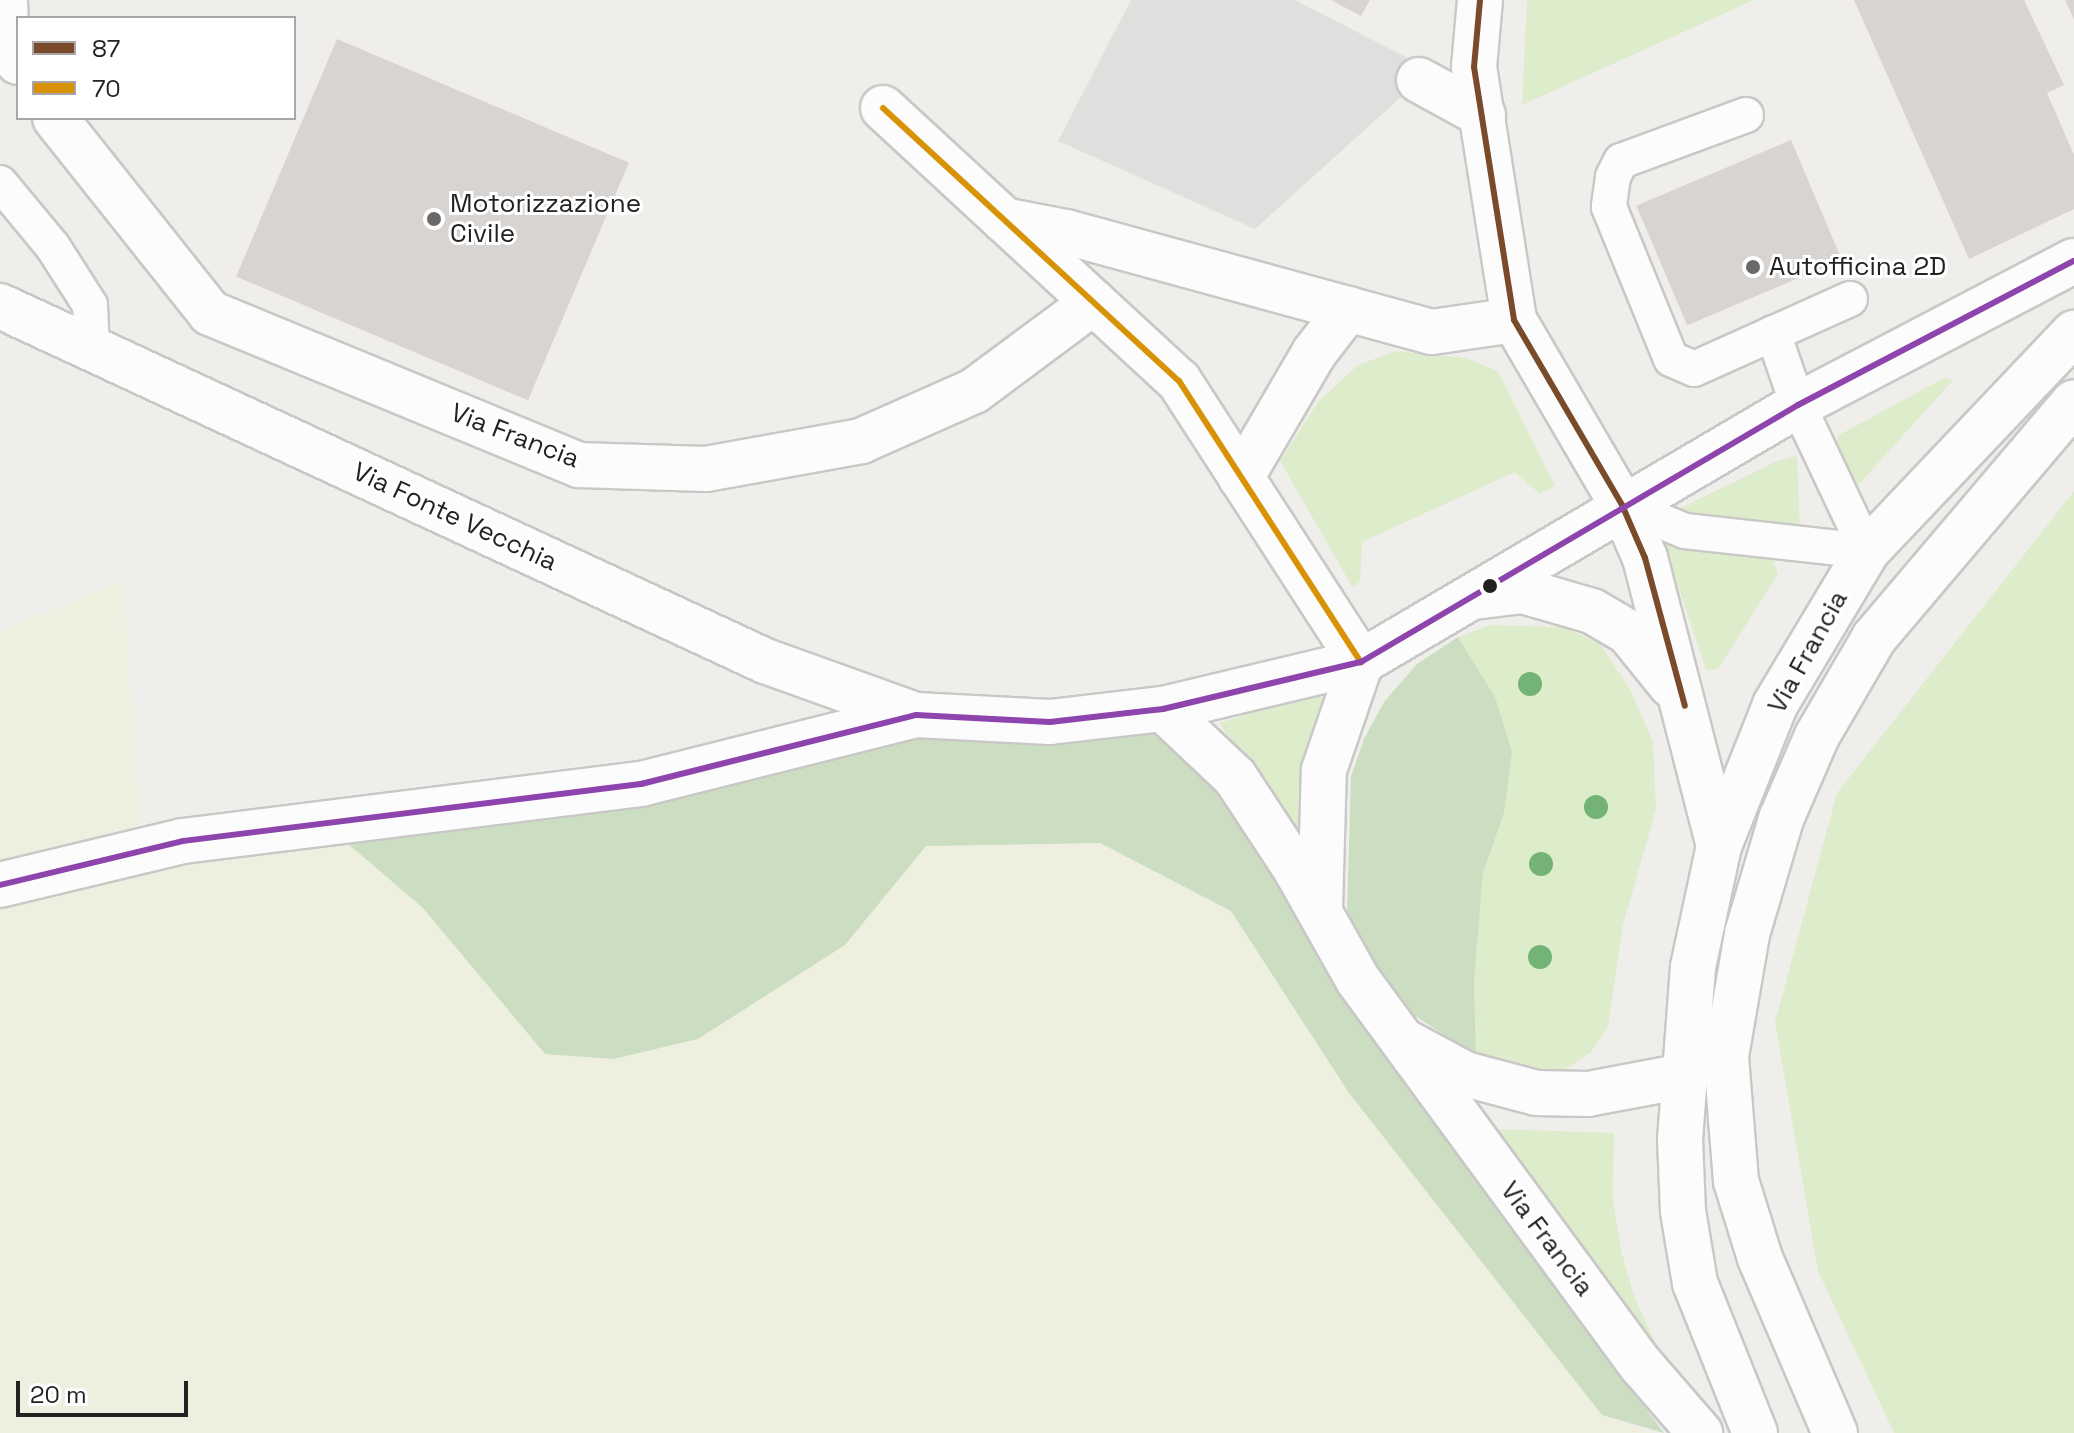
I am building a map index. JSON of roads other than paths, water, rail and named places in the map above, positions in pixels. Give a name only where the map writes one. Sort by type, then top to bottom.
[{"type":"street","points":[[5,0],[6,29],[16,56]]},
{"type":"street","name":"Via Francia","points":[[1480,0],[1474,67],[1514,320],[1622,505],[1645,558],[1685,703],[1719,846],[1747,934]]},
{"type":"street","points":[[1419,80],[1483,115]]},
{"type":"street","points":[[883,108],[1179,381],[1361,662],[1324,770],[1321,913]]},
{"type":"street","name":"Via Francia","points":[[57,120],[210,313],[579,465],[706,469],[861,441],[974,391],[1094,302]]},
{"type":"street","points":[[1004,220],[1066,232],[1432,332],[1514,320]]},
{"type":"street","name":"Via Francia","points":[[1163,709],[1361,662],[1622,505],[1798,405],[2074,261]]},
{"type":"street","name":"Via Fonte Vecchia","points":[[0,306],[765,661],[916,715]]},
{"type":"street","points":[[1241,478],[1314,353],[1348,309]]},
{"type":"street","name":"Via Francia","points":[[1755,1433],[1710,1323],[1689,1256],[1680,1140],[1693,967],[1719,846],[1775,705],[1867,551],[2074,333]]},
{"type":"street","name":"Via Francia","points":[[1835,1433],[1760,1258],[1736,1181],[1726,1056],[1747,934],[1781,819],[1817,736],[1874,638],[2074,402]]},
{"type":"street","name":"Via Francia","points":[[1867,551],[1874,638]]},
{"type":"street","name":"Via Francia","points":[[1467,598],[1523,591],[1602,616],[1643,647],[1685,703]]},
{"type":"street","points":[[0,885],[183,841],[641,784],[916,715],[1050,722],[1163,709]]},
{"type":"street","name":"Via Francia","points":[[1163,709],[1235,777],[1321,913],[1358,980],[1633,1355],[1700,1433]]},
{"type":"street","name":"Via Francia","points":[[1400,1039],[1465,1074],[1537,1093],[1588,1094],[1684,1076],[1726,1056]]},
{"type":"lane","points":[[1746,115],[1621,161],[1609,207],[1671,359],[1694,369],[1850,299]]},
{"type":"lane","points":[[0,183],[53,247],[90,305],[92,349]]},
{"type":"lane","points":[[1773,333],[1798,405],[1867,551]]},
{"type":"lane","points":[[1622,505],[1685,531],[1867,551]]},
{"type":"place","name":"Motorizzazione Civile","points":[[434,219]]},
{"type":"place","name":"Autofficina 2D","points":[[1753,267]]}]
